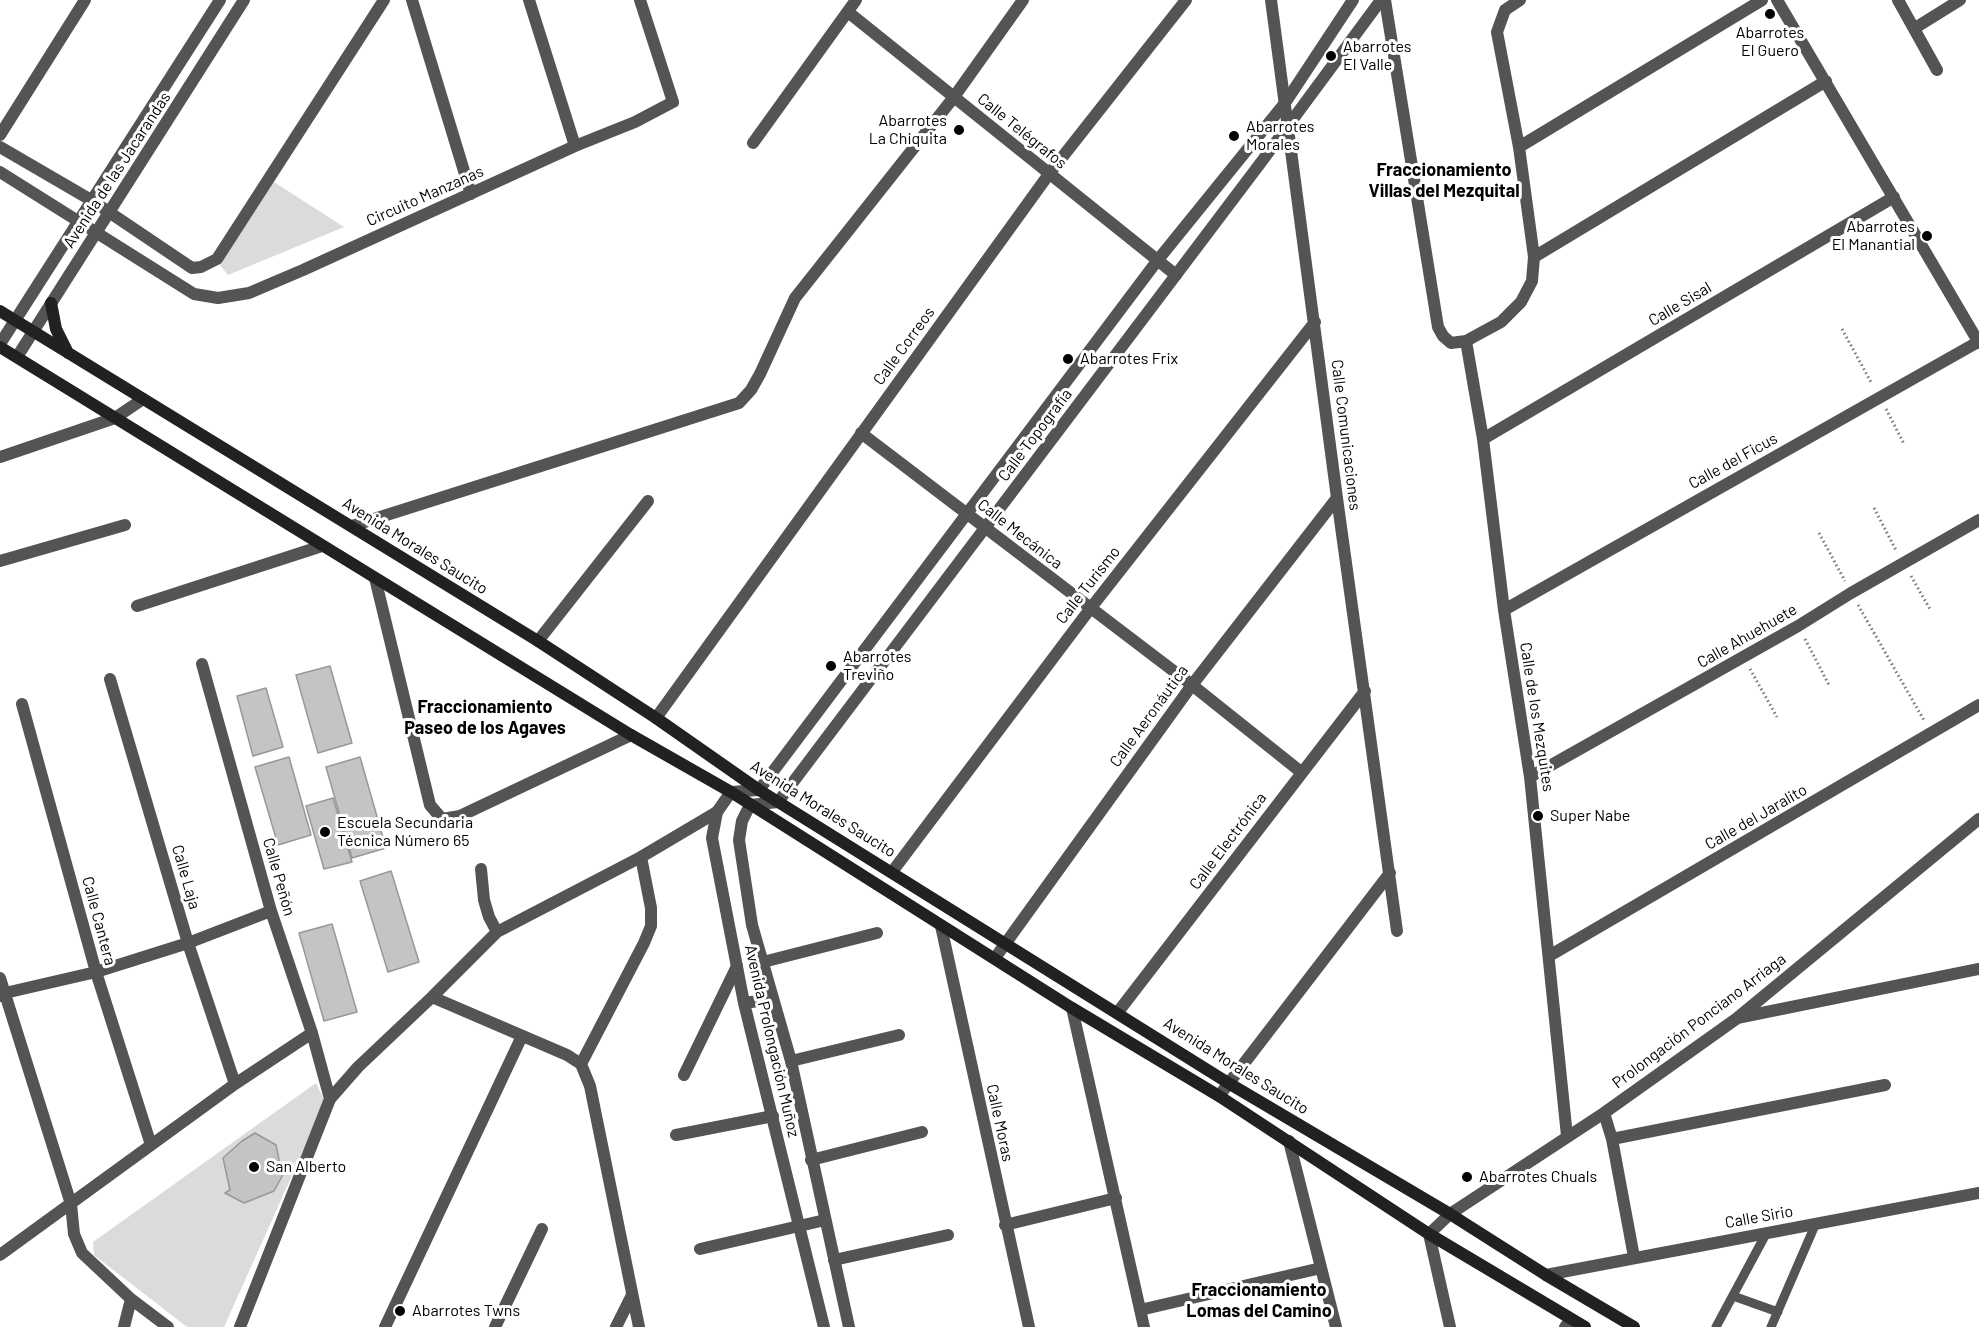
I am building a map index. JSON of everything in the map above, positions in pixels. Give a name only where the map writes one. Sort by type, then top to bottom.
[{"type":"main road","points":[[51,303],[56,329],[69,354]]},
{"type":"main road","name":"Avenida Morales Saucito","points":[[0,311],[538,641],[656,718],[759,790],[1230,1084],[1450,1214],[1634,1327]]},
{"type":"main road","name":"Avenida Morales Saucito","points":[[0,346],[631,735],[731,792],[1072,1008],[1219,1096],[1568,1323],[1585,1327]]},
{"type":"street","points":[[0,135],[85,0]]},
{"type":"street","name":"Avenida de las Jacarandas","points":[[0,346],[220,0]]},
{"type":"street","name":"Avenida de las Jacarandas","points":[[17,357],[244,0]]},
{"type":"street","points":[[0,147],[91,200],[192,268],[201,267],[217,259],[384,0]]},
{"type":"street","points":[[412,0],[471,194]]},
{"type":"street","points":[[529,0],[574,146]]},
{"type":"street","name":"Circuito Manzanas","points":[[0,172],[194,294],[218,298],[249,293],[574,146],[635,122],[672,102],[640,0]]},
{"type":"street","points":[[753,143],[856,0]]},
{"type":"street","points":[[352,526],[739,403],[751,390],[760,374],[795,298],[954,97],[1023,0]]},
{"type":"street","name":"Calle Correos","points":[[656,718],[1049,174],[1186,0]]},
{"type":"street","name":"Calle Comunicaciones","points":[[1271,0],[1397,931]]},
{"type":"street","name":"Calle Topografía","points":[[759,790],[1157,261],[1285,103],[1353,0]]},
{"type":"street","points":[[1383,0],[1438,327],[1451,343],[1466,341],[1501,322],[1521,302],[1532,281],[1534,257],[1519,147],[1497,32],[1505,10],[1520,0]]},
{"type":"street","name":"Calle Topografía","points":[[778,802],[1383,0]]},
{"type":"street","points":[[1519,147],[1762,0]]},
{"type":"street","points":[[1778,0],[1979,343]]},
{"type":"street","points":[[1899,0],[1937,70]]},
{"type":"street","points":[[1915,28],[1960,0]]},
{"type":"street","name":"Calle Telégrafos","points":[[848,12],[1176,275]]},
{"type":"street","points":[[185,55],[204,65]]},
{"type":"street","points":[[1534,257],[1826,81]]},
{"type":"street","name":"Calle Sisal","points":[[1483,439],[1894,197]]},
{"type":"street","name":"Calle Turismo","points":[[892,872],[1090,609],[1315,322]]},
{"type":"street","name":"Calle de los Mezquites","points":[[1466,341],[1483,439],[1504,610],[1530,777],[1567,1136]]},
{"type":"street","name":"Calle del Ficus","points":[[1504,610],[1979,343]]},
{"type":"street","points":[[0,457],[115,418],[143,399]]},
{"type":"street","name":"Calle Mecánica","points":[[861,433],[1192,685],[1301,772]]},
{"type":"street","name":"Calle Aeronáutica","points":[[995,958],[1192,685],[1337,498]]},
{"type":"street","points":[[538,641],[648,501]]},
{"type":"street","name":"Calle Ahuehuete","points":[[1530,777],[1798,626],[1979,520]]},
{"type":"street","points":[[0,561],[124,525]]},
{"type":"street","points":[[137,606],[322,546]]},
{"type":"street","points":[[375,578],[430,805],[442,819],[460,816],[631,735]]},
{"type":"street","name":"Calle Peñón","points":[[202,664],[271,911],[312,1033],[330,1099]]},
{"type":"street","name":"Calle Laja","points":[[110,679],[188,943],[235,1084]]},
{"type":"street","name":"Calle Electrónica","points":[[1118,1012],[1365,691]]},
{"type":"street","name":"Calle Cantera","points":[[22,704],[96,972],[151,1145]]},
{"type":"street","name":"Calle del Jaralito","points":[[1549,956],[1979,705]]},
{"type":"street","points":[[731,792],[759,790]]},
{"type":"street","name":"Avenida Prolongación Muñoz","points":[[731,792],[717,812],[712,838],[744,1003],[824,1327]]},
{"type":"street","points":[[750,805],[778,802]]},
{"type":"street","name":"Avenida Prolongación Muñoz","points":[[750,805],[742,821],[739,840],[752,925],[790,1061],[849,1327]]},
{"type":"street","points":[[240,1327],[330,1099],[358,1067],[496,932],[641,857],[717,812]]},
{"type":"street","name":"Prolongación Ponciano Arriaga","points":[[1429,1234],[1450,1214],[1604,1113],[1736,1018],[1979,819]]},
{"type":"street","points":[[581,1064],[651,926],[651,908],[641,857]]},
{"type":"street","points":[[481,869],[484,900],[496,932]]},
{"type":"street","points":[[1219,1096],[1390,873]]},
{"type":"street","points":[[2,995],[96,972],[188,943],[271,911]]},
{"type":"street","name":"Calle Moras","points":[[941,926],[1029,1327]]},
{"type":"street","points":[[763,962],[877,933]]},
{"type":"street","points":[[684,1075],[737,966]]},
{"type":"street","points":[[1736,1018],[1979,969]]},
{"type":"street","points":[[0,978],[2,995],[71,1204],[74,1234],[82,1253],[131,1299],[168,1327]]},
{"type":"street","points":[[432,997],[581,1064],[590,1086],[639,1327]]},
{"type":"street","points":[[744,1003],[773,999]]},
{"type":"street","points":[[1072,1008],[1144,1327]]},
{"type":"street","points":[[0,1255],[235,1084],[312,1033]]},
{"type":"street","points":[[790,1061],[899,1035]]},
{"type":"street","points":[[385,1327],[522,1036]]},
{"type":"street","points":[[1612,1139],[1885,1085]]},
{"type":"street","points":[[1604,1113],[1612,1139],[1634,1257]]},
{"type":"street","points":[[676,1135],[773,1116]]},
{"type":"street","points":[[811,1160],[922,1132]]},
{"type":"street","points":[[1288,1141],[1336,1327]]},
{"type":"street","name":"Calle Sirio","points":[[1546,1275],[1979,1193]]},
{"type":"street","points":[[1005,1225],[1116,1198]]},
{"type":"street","points":[[700,1249],[825,1220]]},
{"type":"street","points":[[495,1327],[542,1229]]},
{"type":"street","points":[[1429,1234],[1450,1327]]},
{"type":"street","points":[[834,1260],[948,1235]]},
{"type":"street","points":[[1140,1310],[1321,1268]]},
{"type":"street","points":[[616,1327],[632,1295]]},
{"type":"street","points":[[124,1327],[131,1299]]},
{"type":"lane","points":[[1771,1327],[1816,1223]]},
{"type":"lane","points":[[1716,1327],[1767,1232]]},
{"type":"lane","points":[[1733,1296],[1778,1312]]},
{"type":"path","points":[[1842,329],[1904,444]]},
{"type":"path","points":[[1875,508],[1931,611]]},
{"type":"path","points":[[1819,533],[1931,734]]},
{"type":"path","points":[[1798,626],[1829,685]]},
{"type":"path","points":[[1743,657],[1777,717]]},
{"type":"shaded area","points":[[274,182],[344,227],[228,275],[220,265]]},
{"type":"shaded area","points":[[316,1083],[325,1102],[224,1327],[187,1327],[94,1255],[93,1242]]},
{"type":"building","points":[[330,666],[352,743],[318,753],[296,675]]},
{"type":"building","points":[[266,688],[283,747],[253,756],[237,696]]},
{"type":"building","points":[[289,757],[311,835],[278,845],[255,767]]},
{"type":"building","points":[[360,757],[386,848],[352,858],[326,767]]},
{"type":"building","points":[[333,798],[352,862],[324,869],[306,806]]},
{"type":"building","points":[[391,871],[419,962],[388,972],[360,881]]},
{"type":"building","points":[[332,924],[357,1012],[324,1021],[299,933]]},
{"type":"building","name":"San Alberto","points":[[255,1133],[276,1145],[280,1165],[286,1169],[274,1191],[244,1203],[225,1193],[230,1190],[223,1158]]},
{"type":"place","name":"Abarrotes El Guero","points":[[1770,14]]},
{"type":"place","name":"Abarrotes El Valle","points":[[1331,56]]},
{"type":"place","name":"Abarrotes La Chiquita","points":[[959,130]]},
{"type":"place","name":"Abarrotes Morales","points":[[1234,136]]},
{"type":"place","name":"Abarrotes El Manantial","points":[[1927,236]]},
{"type":"place","name":"Abarrotes Frix","points":[[1068,359]]},
{"type":"place","name":"Abarrotes Treviño","points":[[831,666]]},
{"type":"place","name":"Super Nabe","points":[[1538,816]]},
{"type":"place","name":"Escuela Secundaria Técnica Número 65","points":[[325,832]]},
{"type":"place","name":"San Alberto","points":[[254,1167]]},
{"type":"place","name":"Abarrotes Chuals","points":[[1467,1177]]},
{"type":"place","name":"Abarrotes Twns","points":[[400,1311]]},
{"type":"district","name":"Fraccionamiento Villas del Mezquital","points":[[1444,180]]},
{"type":"district","name":"Fraccionamiento Paseo de los Agaves","points":[[485,717]]},
{"type":"district","name":"Fraccionamiento Lomas del Camino","points":[[1259,1300]]}]
